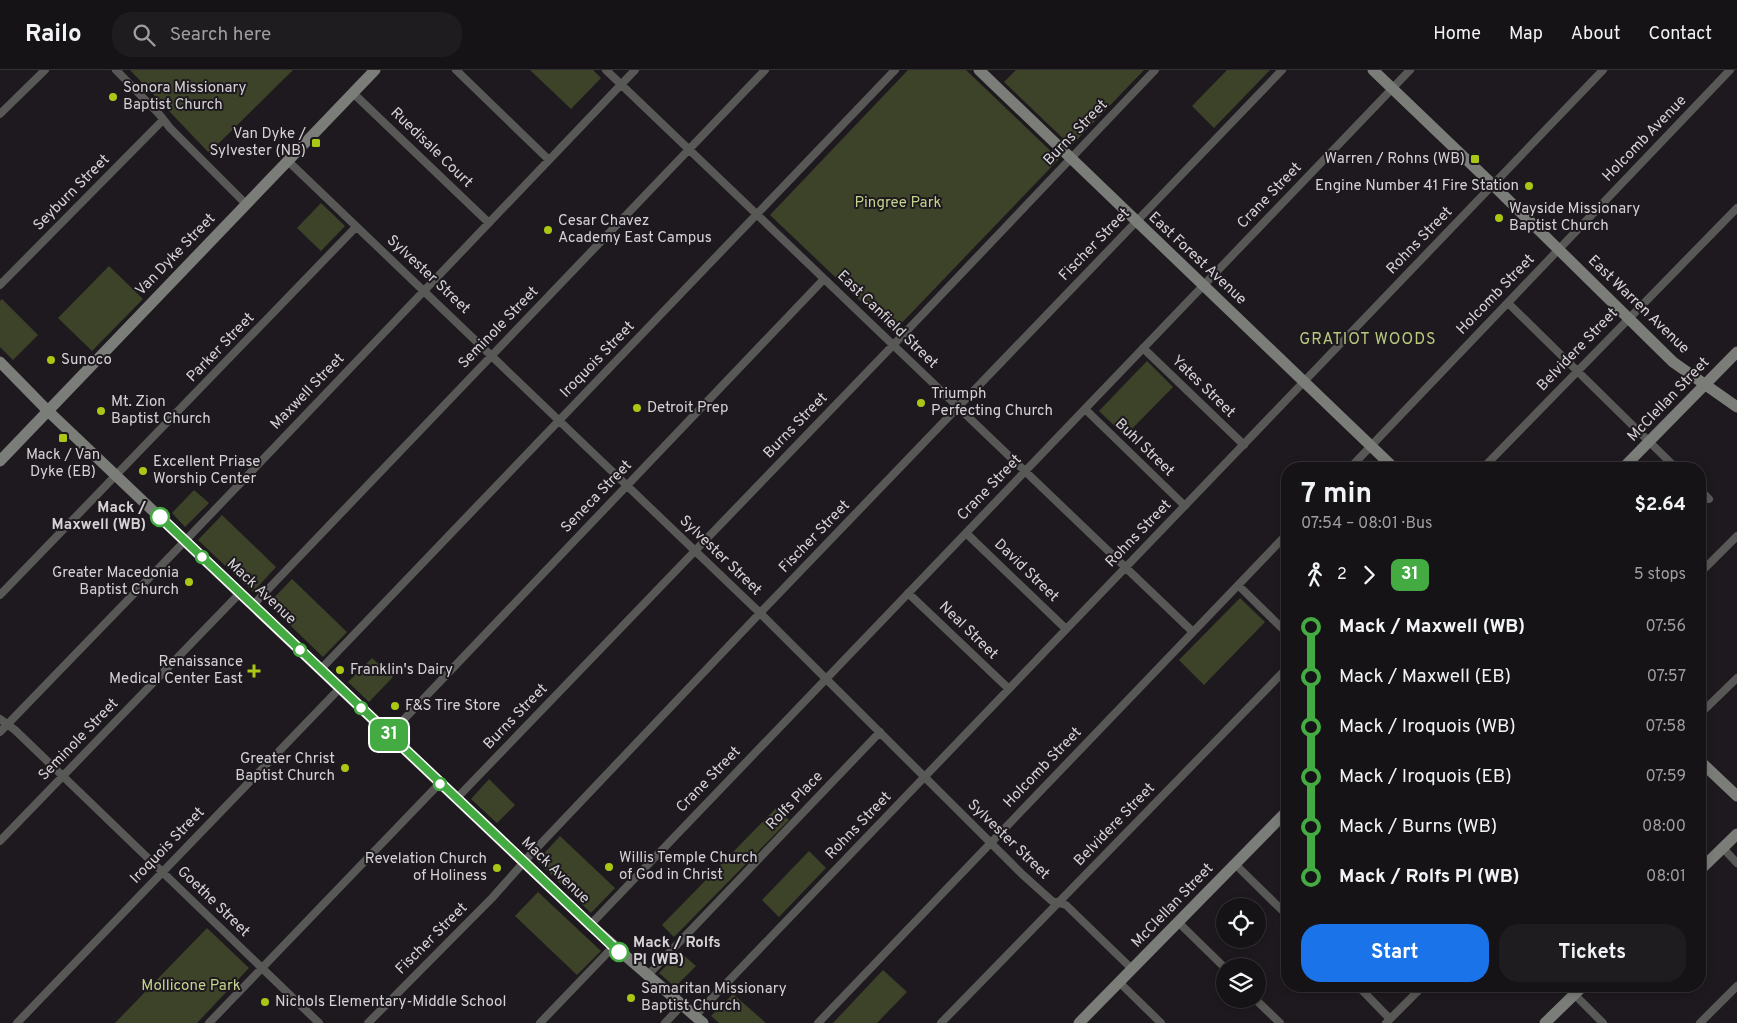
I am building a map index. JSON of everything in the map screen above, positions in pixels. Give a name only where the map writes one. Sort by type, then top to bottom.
[{"type":"main road","name":"Van Dyke Street","points":[[0,461],[375,70]]},
{"type":"main road","name":"East Forest Avenue","points":[[979,70],[1388,462]]},
{"type":"main road","name":"East Warren Avenue","points":[[1373,70],[1674,362],[1737,407]]},
{"type":"main road","name":"McClellan Street","points":[[1629,462],[1737,352]]},
{"type":"main road","name":"Mack Avenue","points":[[0,362],[48,411],[613,947],[699,1020]]},
{"type":"main road","points":[[1706,767],[1737,796]]},
{"type":"main road","name":"McClellan Street","points":[[1079,1023],[1281,817]]},
{"type":"main road","points":[[1706,864],[1737,834]]},
{"type":"main road","points":[[1545,1023],[1571,992]]},
{"type":"street","points":[[0,114],[45,70]]},
{"type":"street","points":[[116,70],[246,204]]},
{"type":"street","points":[[456,70],[549,160]]},
{"type":"street","name":"East Canfield Street","points":[[606,70],[1193,632]]},
{"type":"street","name":"Maxwell Street","points":[[0,732],[635,70]]},
{"type":"street","name":"Seminole Street","points":[[253,605],[765,70]]},
{"type":"street","name":"Iroquois Street","points":[[320,670],[895,70]]},
{"type":"street","name":"Burns Street","points":[[456,799],[1155,70]]},
{"type":"street","name":"Fischer Street","points":[[368,1023],[492,898],[760,614],[1282,70]]},
{"type":"street","name":"Crane Street","points":[[590,925],[1410,70]]},
{"type":"street","name":"Rohns Street","points":[[699,1020],[924,777],[1603,70]]},
{"type":"street","name":"Holcomb Avenue","points":[[1559,249],[1730,70]]},
{"type":"street","name":"Ruedisale Court","points":[[353,93],[489,223]]},
{"type":"street","name":"Seyburn Street","points":[[0,284],[163,120]]},
{"type":"street","name":"Sylvester Street","points":[[288,161],[760,614],[991,843],[1050,899],[1066,905],[1132,969]]},
{"type":"street","name":"Belvidere Street","points":[[1489,462],[1737,208]]},
{"type":"street","name":"Parker Street","points":[[0,595],[356,227]]},
{"type":"street","name":"Holcomb Street","points":[[1356,462],[1559,249]]},
{"type":"street","name":"Seneca Street","points":[[389,735],[824,279]]},
{"type":"street","points":[[1508,303],[1670,462]]},
{"type":"street","name":"Yates Street","points":[[1143,348],[1244,445]]},
{"type":"street","name":"Buhl Street","points":[[1085,409],[1185,506]]},
{"type":"street","points":[[1706,495],[1710,499]]},
{"type":"street","name":"David Street","points":[[966,533],[1066,629]]},
{"type":"street","points":[[1706,567],[1737,536]]},
{"type":"street","name":"Holcomb Street","points":[[818,1023],[1281,540]]},
{"type":"street","points":[[1238,585],[1281,627]]},
{"type":"street","name":"Seminole Street","points":[[0,841],[240,593]]},
{"type":"street","name":"Neal Street","points":[[908,593],[1008,689]]},
{"type":"street","name":"Belvidere Street","points":[[942,1023],[1281,674]]},
{"type":"street","points":[[1706,708],[1737,678]]},
{"type":"street","name":"Iroquois Street","points":[[17,1023],[340,688]]},
{"type":"street","name":"Goethe Street","points":[[0,719],[15,730],[319,1023]]},
{"type":"street","name":"Rolfs Place","points":[[646,976],[880,732]]},
{"type":"street","points":[[210,1023],[440,783]]},
{"type":"street","points":[[1722,848],[1737,863]]},
{"type":"street","points":[[1235,864],[1281,909]]},
{"type":"street","points":[[1178,922],[1216,959]]},
{"type":"street","points":[[540,1023],[613,947]]},
{"type":"street","points":[[1119,982],[1161,1023]]},
{"type":"street","points":[[1700,1023],[1737,986]]},
{"type":"street","points":[[1363,992],[1388,1021],[1417,992]]},
{"type":"street","points":[[1577,992],[1603,1023]]},
{"type":"street","points":[[665,1023],[682,1005]]},
{"type":"street","points":[[1265,1008],[1280,1023]]},
{"type":"green space","points":[[130,70],[293,70],[209,153]]},
{"type":"green space","points":[[530,70],[593,70],[601,78],[571,109]]},
{"type":"green space","name":"Pingree Park","points":[[908,70],[966,70],[1059,159],[893,332],[770,215]]},
{"type":"green space","points":[[1016,70],[1144,70],[1071,146],[1004,82]]},
{"type":"green space","points":[[1227,70],[1270,70],[1214,128],[1192,106]]},
{"type":"green space","points":[[321,203],[345,226],[321,251],[297,228]]},
{"type":"green space","points":[[109,266],[143,299],[92,351],[58,318]]},
{"type":"green space","points":[[2,299],[38,335],[13,360],[0,347],[0,301]]},
{"type":"green space","points":[[1147,361],[1173,387],[1125,436],[1099,411]]},
{"type":"green space","points":[[194,490],[209,503],[185,527],[172,513]]},
{"type":"green space","points":[[222,515],[276,567],[253,592],[198,540]]},
{"type":"green space","points":[[292,579],[347,632],[323,657],[268,604]]},
{"type":"green space","points":[[1240,598],[1265,622],[1204,685],[1179,660]]},
{"type":"green space","points":[[372,658],[393,677],[369,702],[348,682]]},
{"type":"green space","points":[[489,779],[515,805],[497,823],[471,799]]},
{"type":"green space","points":[[776,808],[789,820],[674,937],[662,925]]},
{"type":"green space","points":[[560,836],[615,888],[591,913],[537,861]]},
{"type":"green space","points":[[809,851],[826,868],[779,917],[762,900]]},
{"type":"green space","points":[[538,892],[601,951],[577,975],[515,916]]},
{"type":"green space","name":"Mollicone Park","points":[[207,928],[249,968],[197,1023],[115,1023]]},
{"type":"green space","points":[[680,952],[696,966],[675,987],[659,973]]},
{"type":"green space","points":[[883,970],[907,992],[877,1023],[833,1023]]},
{"type":"green space","points":[[733,994],[766,1023],[719,1023],[711,1016]]},
{"type":"bus line","name":"31","points":[[160,517],[619,952]]},
{"type":"place","name":"Sonora Missionary Baptist Church","points":[[113,97]]},
{"type":"place","name":"Van Dyke / Sylvester (NB)","points":[[316,143]]},
{"type":"place","name":"Warren / Rohns (WB)","points":[[1475,159]]},
{"type":"place","name":"Engine Number 41 Fire Station","points":[[1529,186]]},
{"type":"place","name":"Wayside Missionary Baptist Church","points":[[1499,218]]},
{"type":"place","name":"Cesar Chavez Academy East Campus","points":[[548,230]]},
{"type":"place","name":"Sunoco","points":[[51,360]]},
{"type":"place","name":"Triumph Perfecting Church","points":[[921,403]]},
{"type":"place","name":"Detroit Prep","points":[[637,408]]},
{"type":"place","name":"Mt. Zion Baptist Church","points":[[101,411]]},
{"type":"place","name":"Mack / Van Dyke (EB)","points":[[63,438]]},
{"type":"place","name":"Excellent Priase Worship Center","points":[[143,471]]},
{"type":"place","name":"Mack / Maxwell (WB)","points":[[160,517]]},
{"type":"place","name":"Greater Macedonia Baptist Church","points":[[189,582]]},
{"type":"place","name":"Franklin's Dairy","points":[[340,670]]},
{"type":"place","name":"Renaissance Medical Center East","points":[[254,671]]},
{"type":"place","name":"F&S Tire Store","points":[[395,706]]},
{"type":"place","name":"Greater Christ Baptist Church","points":[[345,768]]},
{"type":"place","name":"Willis Temple Church of God in Christ","points":[[609,867]]},
{"type":"place","name":"Revelation Church of Holiness","points":[[497,868]]},
{"type":"place","name":"Mack / Rolfs Pl (WB)","points":[[619,952]]},
{"type":"place","name":"Samaritan Missionary Baptist Church","points":[[631,998]]},
{"type":"place","name":"Nichols Elementary-Middle School","points":[[265,1002]]},
{"type":"district","name":"GRATIOT WOODS","points":[[1368,340]]}]
